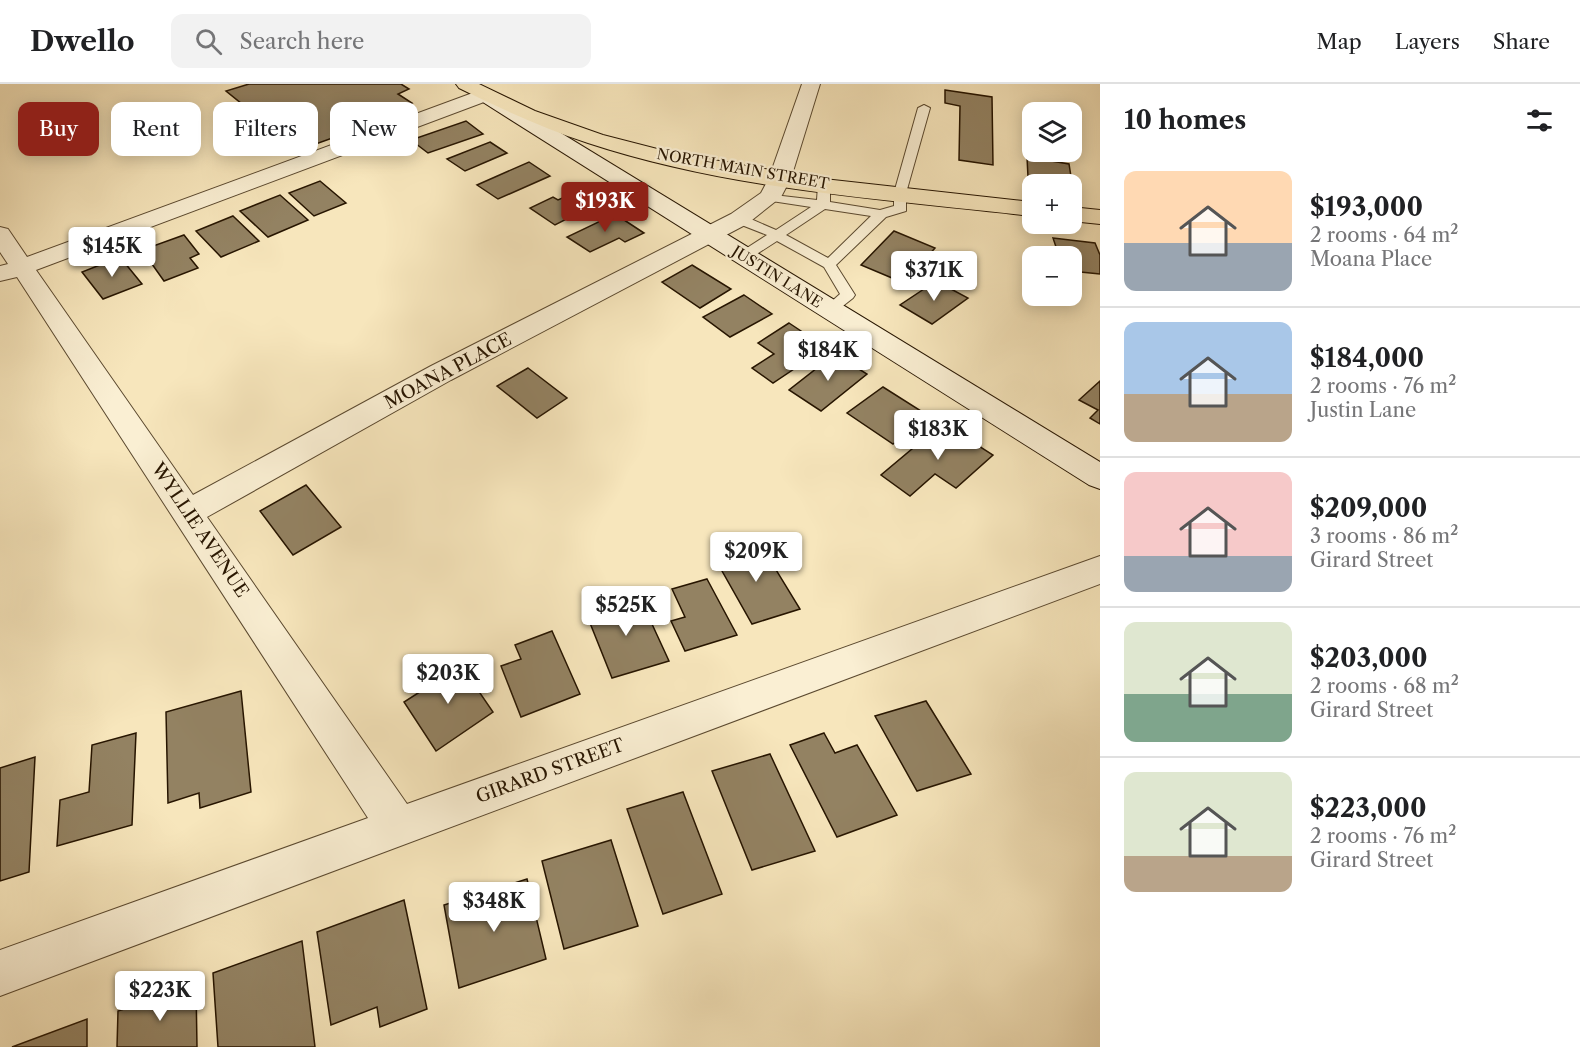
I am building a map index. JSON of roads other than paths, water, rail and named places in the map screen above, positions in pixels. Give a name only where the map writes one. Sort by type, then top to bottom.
[{"type":"main road","name":"NORTH MAIN STREET","points":[[475,89],[548,123],[594,138],[708,166],[780,178],[823,195],[900,193],[1022,208]]},
{"type":"main road","points":[[1082,216],[1100,218]]},
{"type":"street","points":[[770,197],[780,178],[811,84]]},
{"type":"street","points":[[11,271],[475,89]]},
{"type":"street","name":"JUSTIN LANE","points":[[475,89],[1100,477]]},
{"type":"street","name":"MOANA PLACE","points":[[189,512],[441,373],[710,235],[739,219],[770,197]]},
{"type":"street","name":"WYLLIE AVENUE","points":[[0,234],[11,271],[189,512],[398,827]]},
{"type":"street","name":"GIRARD STREET","points":[[0,973],[1100,570]]},
{"type":"lane","points":[[829,264],[856,232],[881,214],[901,208],[900,193],[924,108]]},
{"type":"lane","points":[[770,197],[823,195],[881,214]]},
{"type":"lane","points":[[744,256],[810,213],[823,195]]},
{"type":"lane","points":[[810,213],[829,221]]},
{"type":"lane","points":[[739,219],[777,235],[829,264],[848,295],[829,310]]}]
